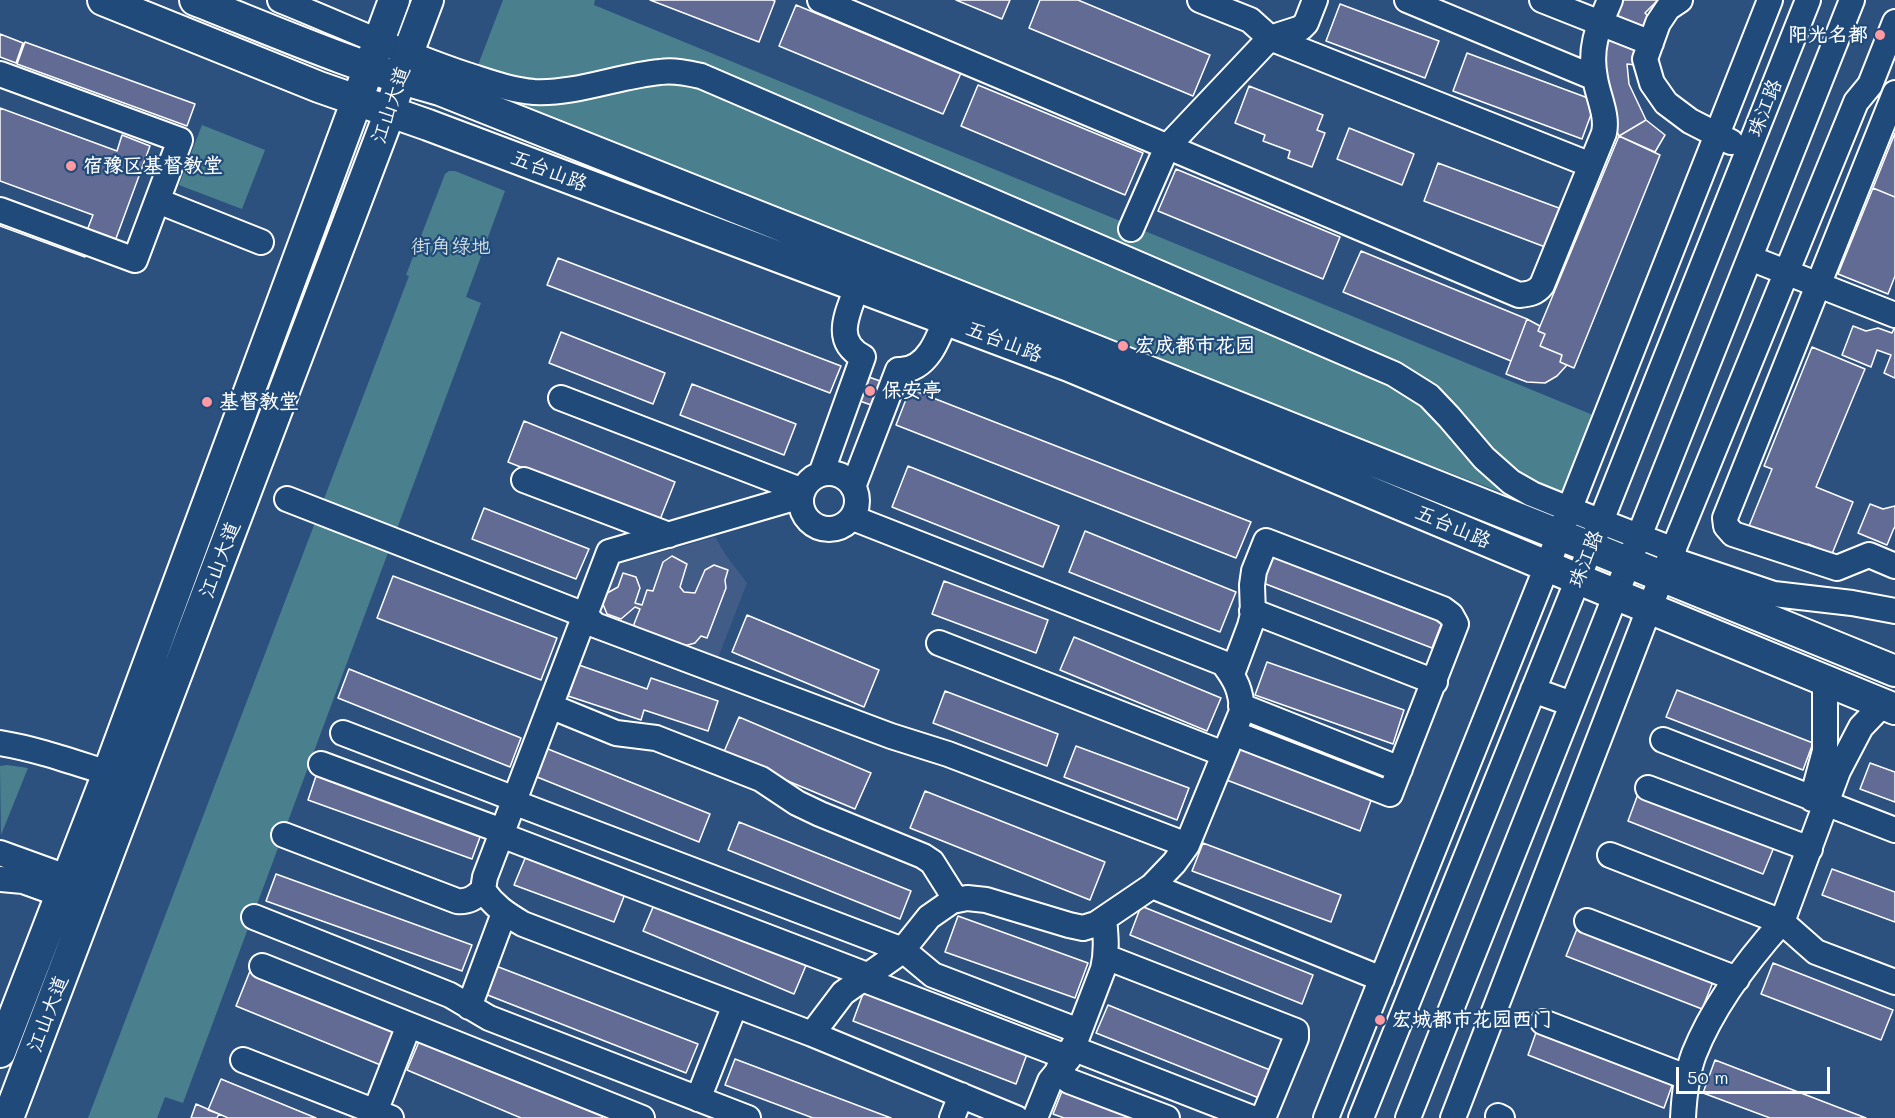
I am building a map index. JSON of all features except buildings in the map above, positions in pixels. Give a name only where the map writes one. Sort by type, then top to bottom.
[{"type":"main road","name":"五台山路","points":[[104,0],[356,100],[439,129],[857,287],[950,307],[1564,522],[1596,534],[1628,564],[1669,562],[1895,671]]},
{"type":"main road","name":"五台山路","points":[[195,0],[374,54],[405,66],[440,90],[950,307],[1069,366],[1615,595],[1889,706]]},
{"type":"main road","name":"江山大道","points":[[0,1052],[108,773],[394,0]]},
{"type":"main road","name":"江山大道","points":[[8,1118],[390,112],[428,0]]},
{"type":"street","points":[[280,0],[374,54]]},
{"type":"street","points":[[820,0],[1519,295],[1529,294],[1538,290],[1542,285],[1604,133],[1607,122],[1595,78],[1593,60],[1594,41],[1610,0]]},
{"type":"street","points":[[1200,0],[1250,20],[1270,38],[1591,165]]},
{"type":"street","points":[[1131,229],[1167,147],[1270,38],[1301,28],[1306,23],[1315,0]]},
{"type":"street","points":[[1407,0],[1595,78]]},
{"type":"street","points":[[1542,0],[1651,43]]},
{"type":"street","points":[[1680,0],[1668,8],[1658,23],[1645,58],[1652,83],[1666,103],[1690,121],[1749,149]]},
{"type":"street","points":[[1326,1118],[1547,566],[1769,0],[1805,6]]},
{"type":"street","name":"珠江路","points":[[1408,1118],[1852,0]]},
{"type":"street","name":"珠江路","points":[[1361,1118],[1805,6]]},
{"type":"street","points":[[1453,1118],[1650,609],[1856,102],[1870,85],[1895,22]]},
{"type":"street","points":[[405,66],[526,91],[571,89],[662,71],[701,76],[1394,374],[1429,396],[1484,458],[1511,482],[1532,494],[1564,522]]},
{"type":"street","points":[[0,74],[180,140],[135,260],[0,210]]},
{"type":"street","points":[[1895,93],[1725,518],[1726,526],[1733,534],[1837,568],[1869,555],[1895,566]]},
{"type":"street","points":[[158,201],[261,242]]},
{"type":"street","points":[[1750,258],[1895,315]]},
{"type":"street","points":[[821,474],[863,357],[848,347],[845,333],[848,314],[857,287]]},
{"type":"street","points":[[853,487],[898,370],[912,369],[927,357],[936,342],[950,307]]},
{"type":"street","points":[[561,398],[802,494]]},
{"type":"street","points":[[1632,442],[1671,455]]},
{"type":"street","points":[[821,474],[836,474],[844,477],[853,487],[858,500],[857,509],[853,518],[846,524],[828,530],[810,522],[804,515],[801,506],[802,494],[810,480],[821,474]]},
{"type":"street","points":[[524,480],[669,535]]},
{"type":"street","points":[[802,494],[609,552],[484,877],[483,890],[491,902],[504,914],[522,924],[812,1034],[1016,1118]]},
{"type":"street","points":[[287,499],[585,615],[595,626],[891,736],[948,754],[1187,845]]},
{"type":"street","points":[[812,1034],[843,993],[903,950],[929,917],[956,900],[967,898],[986,900],[1083,928],[1096,924],[1152,886],[1187,845],[1242,711],[1241,692],[1232,674],[1223,663],[1209,656],[853,518]]},
{"type":"street","points":[[1596,534],[1639,536],[1669,562],[1774,594],[1852,603],[1895,611]]},
{"type":"street","points":[[939,643],[1229,743],[1390,794],[1456,624],[1451,615],[1443,609],[1266,541],[1254,571],[1250,626],[1232,674]]},
{"type":"street","points":[[1252,611],[1435,682]]},
{"type":"street","points":[[1683,1118],[1694,1055],[1721,1001],[1765,941],[1782,922],[1810,849],[1819,801],[1824,751],[1825,680]]},
{"type":"street","points":[[1533,690],[1572,704]]},
{"type":"street","points":[[550,706],[616,733],[656,738],[761,779],[797,803],[820,814],[923,856],[932,862],[956,900]]},
{"type":"street","points":[[1241,706],[1400,769]]},
{"type":"street","points":[[1819,801],[1861,728],[1889,706]]},
{"type":"street","points":[[343,733],[903,950],[933,975],[1070,1052]]},
{"type":"street","points":[[1663,740],[1895,830]]},
{"type":"street","points":[[0,743],[68,760],[108,773]]},
{"type":"street","points":[[321,764],[865,977],[1252,1118]]},
{"type":"street","points":[[1648,788],[1810,849]]},
{"type":"street","points":[[284,835],[457,901],[472,900],[483,890]]},
{"type":"street","points":[[0,853],[65,887]]},
{"type":"street","points":[[1610,855],[1782,922],[1816,952],[1895,982]]},
{"type":"street","points":[[0,879],[65,887]]},
{"type":"street","points":[[1152,886],[1382,979]]},
{"type":"street","points":[[469,1007],[504,914]]},
{"type":"street","points":[[254,918],[450,995],[489,1018],[748,1118]]},
{"type":"street","points":[[1035,1118],[1050,1081],[1070,1052],[1106,957],[1104,919]]},
{"type":"street","points":[[1587,921],[1737,980]]},
{"type":"street","points":[[1106,957],[1296,1031],[1296,1038],[1263,1118]]},
{"type":"street","points":[[262,966],[642,1118]]},
{"type":"street","points":[[698,1099],[735,1005]]},
{"type":"street","points":[[1543,1022],[1689,1078]]},
{"type":"street","points":[[243,1060],[387,1116],[409,1025]]},
{"type":"street","points":[[1070,1052],[1069,1081],[1167,1118]]},
{"type":"street","points":[[952,1118],[961,1095]]},
{"type":"shaded area","points":[[715,537],[747,583],[716,663],[598,620],[606,568]]},
{"type":"green space","points":[[503,0],[595,0],[594,5],[1593,415],[1553,512],[1312,420],[1203,382],[470,86]]},
{"type":"green space","points":[[202,125],[265,150],[242,209],[179,185]]},
{"type":"green space","name":"街角绿地","points":[[455,171],[505,191],[466,297],[481,303],[183,1103],[165,1097],[157,1118],[88,1118],[409,276],[406,275],[445,174]]},
{"type":"green space","points":[[0,766],[28,768],[1,835]]},
{"type":"place","name":"阳光名都","points":[[1880,35]]},
{"type":"place","name":"宿豫区基督教堂","points":[[71,166]]},
{"type":"place","name":"宏成都市花园","points":[[1123,346]]},
{"type":"place","name":"保安亭","points":[[870,391]]},
{"type":"place","name":"基督教堂","points":[[207,402]]},
{"type":"place","name":"宏城都市花园西门","points":[[1380,1020]]}]
